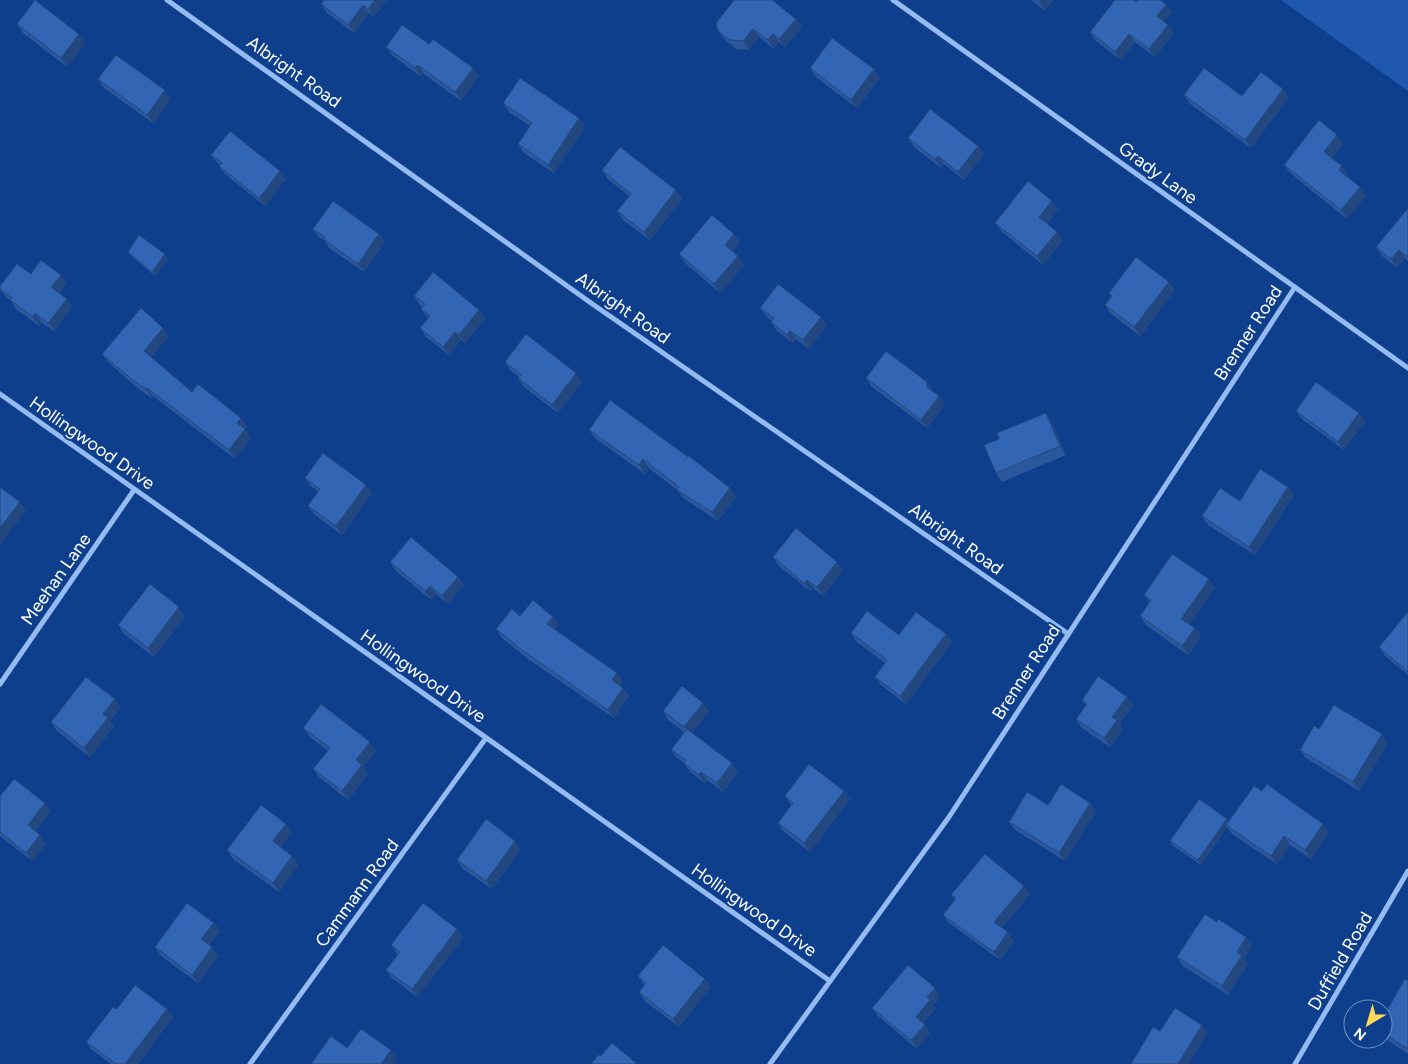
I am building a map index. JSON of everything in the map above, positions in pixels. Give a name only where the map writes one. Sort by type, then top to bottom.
[{"type":"street","name":"Albright Road","points":[[167,0],[599,309],[1067,633]]},
{"type":"street","name":"Grady Lane","points":[[893,0],[1408,368]]},
{"type":"street","name":"Brenner Road","points":[[770,1064],[948,817],[1295,288]]},
{"type":"street","name":"Hollingwood Drive","points":[[0,394],[830,981]]},
{"type":"street","name":"Meehan Lane","points":[[0,684],[134,490]]},
{"type":"street","name":"Cammann Road","points":[[250,1064],[486,738]]},
{"type":"street","name":"Duffield Road","points":[[1295,1064],[1408,872]]},
{"type":"shaded area","points":[[1281,0],[1408,0],[1408,91]]},
{"type":"building","points":[[35,0],[79,34],[61,58],[17,24]]},
{"type":"building","points":[[324,0],[375,0],[368,9],[363,5],[348,25],[321,4]]},
{"type":"building","points":[[734,0],[772,0],[796,19],[779,39],[773,34],[768,40],[753,29],[743,41],[730,40],[718,31],[716,23]]},
{"type":"building","points":[[1115,0],[1134,0],[1136,2],[1138,0],[1160,0],[1166,4],[1157,16],[1168,25],[1149,49],[1129,34],[1115,52],[1090,32]]},
{"type":"building","points":[[402,25],[429,44],[433,39],[473,68],[455,92],[418,65],[415,68],[386,47]]},
{"type":"building","points":[[832,38],[874,69],[851,100],[810,68]]},
{"type":"building","points":[[116,55],[165,90],[147,115],[98,79]]},
{"type":"building","points":[[1204,68],[1242,96],[1261,72],[1283,89],[1245,140],[1184,95]]},
{"type":"building","points":[[520,78],[579,118],[548,165],[518,144],[532,123],[503,103]]},
{"type":"building","points":[[930,109],[978,146],[958,172],[938,156],[935,159],[908,138]]},
{"type":"building","points":[[1319,120],[1337,135],[1324,152],[1342,166],[1339,170],[1360,187],[1341,210],[1284,165]]},
{"type":"building","points":[[230,131],[280,171],[259,198],[219,166],[222,163],[211,155]]},
{"type":"building","points":[[620,147],[676,190],[644,232],[617,211],[631,194],[602,170]]},
{"type":"building","points":[[1028,181],[1052,201],[1039,217],[1057,232],[1037,256],[995,223]]},
{"type":"building","points":[[333,201],[379,234],[358,264],[323,239],[325,237],[313,229]]},
{"type":"building","points":[[1408,208],[1408,257],[1399,250],[1391,259],[1376,247]]},
{"type":"building","points":[[712,215],[734,234],[725,245],[738,256],[714,284],[679,254]]},
{"type":"building","points":[[139,235],[165,254],[152,272],[128,252]]},
{"type":"building","points":[[1136,257],[1169,282],[1134,327],[1105,305],[1112,296],[1109,293]]},
{"type":"building","points":[[41,260],[61,275],[51,287],[67,299],[48,323],[35,313],[33,317],[10,300],[12,298],[0,289],[0,286],[17,264],[31,274]]},
{"type":"building","points":[[433,272],[479,310],[459,335],[455,332],[443,347],[420,328],[430,316],[421,309],[425,304],[414,296]]},
{"type":"building","points":[[778,284],[821,317],[803,340],[790,331],[787,335],[771,322],[774,318],[760,308]]},
{"type":"building","points":[[141,308],[163,328],[144,351],[192,392],[198,384],[241,418],[237,423],[245,429],[229,450],[147,388],[134,381],[102,354]]},
{"type":"building","points":[[526,334],[576,373],[552,405],[518,378],[521,375],[505,362]]},
{"type":"building","points":[[886,351],[927,382],[927,387],[939,396],[921,420],[866,378]]},
{"type":"building","points":[[1316,382],[1359,413],[1338,442],[1296,411]]},
{"type":"building","points":[[610,400],[689,456],[730,488],[712,512],[677,490],[679,487],[643,459],[639,465],[589,430]]},
{"type":"building","points":[[1046,413],[1060,446],[996,473],[984,445],[999,439],[997,433]]},
{"type":"building","points":[[323,453],[366,485],[336,526],[308,506],[320,489],[305,478]]},
{"type":"building","points":[[1260,469],[1288,487],[1249,547],[1202,516],[1220,488],[1240,501]]},
{"type":"building","points":[[0,487],[20,502],[0,528]]},
{"type":"building","points":[[796,528],[837,562],[817,587],[807,580],[804,583],[773,557]]},
{"type":"building","points":[[411,537],[458,577],[442,596],[430,586],[425,591],[390,562]]},
{"type":"building","points":[[1172,554],[1209,579],[1181,619],[1195,628],[1182,646],[1140,616],[1151,600],[1144,595]]},
{"type":"building","points":[[150,584],[179,607],[148,648],[118,625]]},
{"type":"building","points":[[533,600],[553,617],[547,624],[617,673],[612,680],[623,688],[608,710],[522,650],[496,629],[512,609],[520,616]]},
{"type":"building","points":[[867,611],[899,635],[916,612],[946,634],[900,696],[875,677],[887,660],[851,633]]},
{"type":"building","points":[[1408,612],[1408,672],[1379,647]]},
{"type":"building","points":[[1098,676],[1127,697],[1112,717],[1117,720],[1104,738],[1076,719],[1087,704],[1082,700]]},
{"type":"building","points":[[86,677],[115,699],[103,714],[108,718],[84,748],[51,722]]},
{"type":"building","points":[[682,686],[703,703],[684,727],[663,711]]},
{"type":"building","points":[[321,704],[370,742],[356,760],[362,765],[342,791],[313,769],[330,748],[303,728]]},
{"type":"building","points":[[1334,705],[1382,734],[1353,782],[1300,750],[1314,726],[1319,729]]},
{"type":"building","points":[[687,729],[732,763],[717,783],[701,772],[699,775],[684,764],[686,760],[671,750]]},
{"type":"building","points":[[809,764],[844,791],[804,843],[778,823],[793,803],[785,796]]},
{"type":"building","points":[[14,779],[45,803],[28,825],[40,835],[26,853],[0,832],[0,796]]},
{"type":"building","points":[[1061,784],[1090,803],[1059,853],[1009,822],[1027,792],[1048,805]]},
{"type":"building","points":[[1267,784],[1323,824],[1305,850],[1284,836],[1271,856],[1226,825],[1254,786],[1262,791]]},
{"type":"building","points":[[1199,799],[1227,819],[1198,860],[1170,841]]},
{"type":"building","points":[[261,805],[286,824],[273,841],[292,856],[273,883],[227,850]]},
{"type":"building","points":[[486,819],[515,841],[486,881],[457,860]]},
{"type":"building","points":[[985,854],[1024,886],[994,922],[1008,932],[994,952],[943,915],[956,898],[951,895]]},
{"type":"building","points":[[187,903],[214,923],[201,939],[212,947],[192,975],[155,947]]},
{"type":"building","points":[[423,903],[457,929],[412,989],[386,970],[400,952],[391,945]]},
{"type":"building","points":[[1205,914],[1217,922],[1218,919],[1246,937],[1237,952],[1242,955],[1222,986],[1177,957]]},
{"type":"building","points":[[663,945],[705,979],[673,1019],[639,992],[646,983],[638,976]]},
{"type":"building","points":[[908,965],[935,988],[927,997],[930,1000],[916,1017],[925,1025],[911,1040],[872,1008]]},
{"type":"building","points":[[1405,979],[1408,981],[1408,1049],[1393,1039],[1393,1000]]},
{"type":"building","points":[[135,985],[167,1009],[125,1064],[116,1064],[86,1042],[113,1007],[117,1009]]},
{"type":"building","points":[[1175,1008],[1202,1025],[1178,1064],[1131,1064],[1153,1027],[1160,1031]]},
{"type":"building","points":[[361,1029],[391,1050],[381,1064],[311,1064],[331,1036],[347,1048]]},
{"type":"building","points":[[612,1043],[636,1063],[591,1064]]}]
